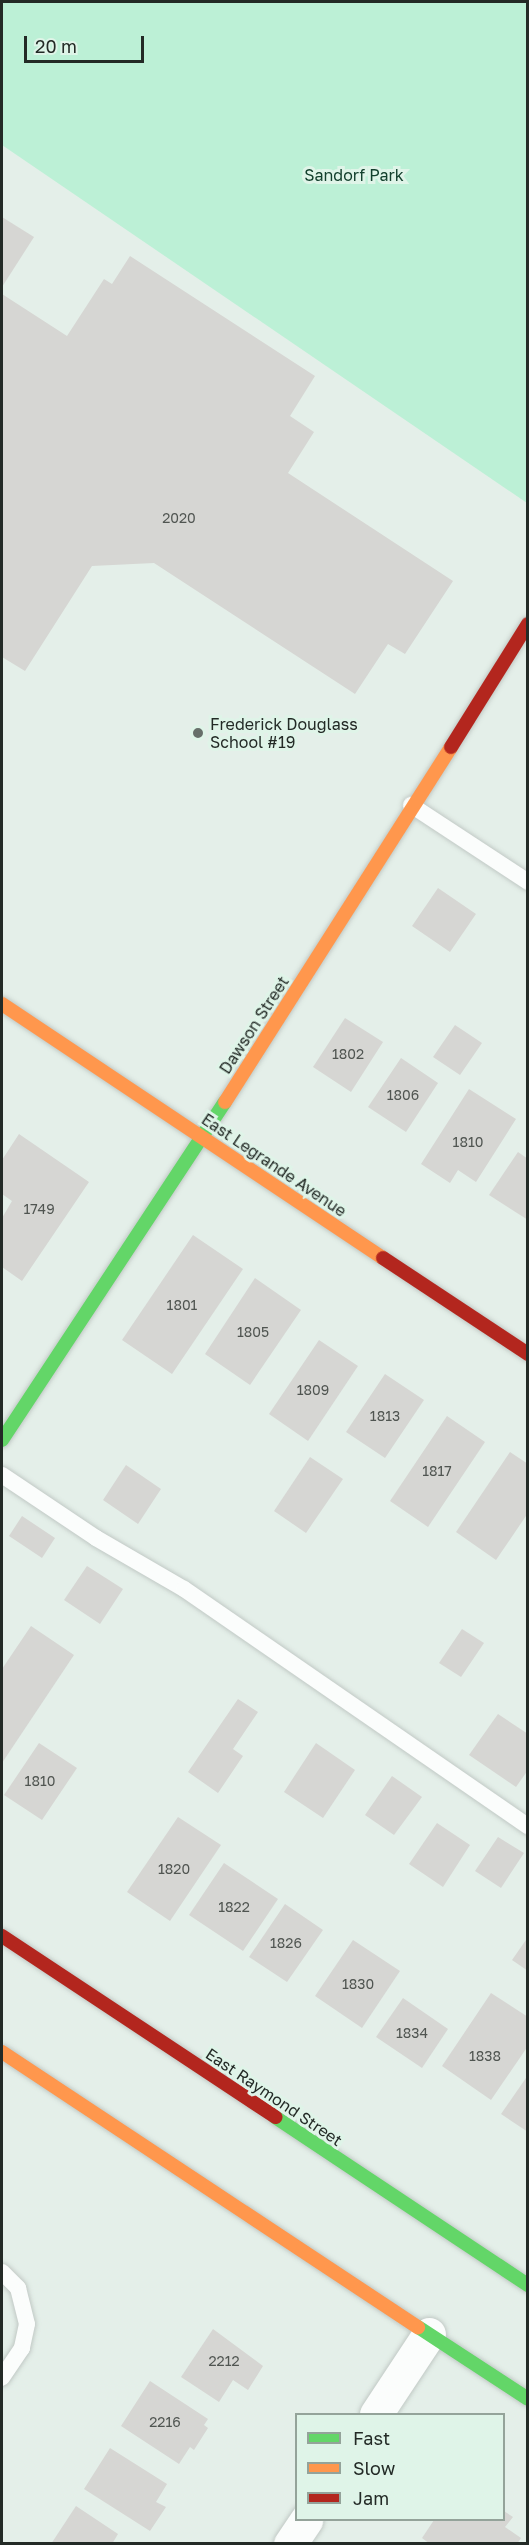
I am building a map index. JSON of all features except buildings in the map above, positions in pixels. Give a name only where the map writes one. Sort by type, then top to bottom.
[{"type":"street","name":"Dawson Street","points":[[2,1440],[200,1136],[285,1011],[411,805],[528,624]]},
{"type":"street","name":"East Legrande Avenue","points":[[2,1004],[528,1354]]},
{"type":"street","name":"East Raymond Street","points":[[2,1936],[528,2285]]},
{"type":"street","points":[[2,2052],[528,2399]]},
{"type":"street","points":[[377,2413],[429,2334]]},
{"type":"street","points":[[290,2544],[305,2521]]},
{"type":"lane","points":[[411,805],[528,882]]},
{"type":"lane","points":[[2,1475],[96,1538],[184,1589],[528,1826]]},
{"type":"lane","points":[[2,2272],[18,2288],[27,2324],[22,2348],[2,2378]]},
{"type":"green space","name":"Sandorf Park","points":[[2,2],[527,2],[527,503],[2,145]]},
{"type":"traffic: fast","points":[[2,1440],[225,1102]]},
{"type":"traffic: fast","points":[[275,2117],[528,2285]]},
{"type":"traffic: fast","points":[[418,2327],[528,2399]]},
{"type":"traffic: slow","points":[[225,1102],[451,747]]},
{"type":"traffic: slow","points":[[2,1004],[383,1258]]},
{"type":"traffic: slow","points":[[2,2052],[418,2327]]},
{"type":"traffic: jam","points":[[451,747],[528,624]]},
{"type":"traffic: jam","points":[[383,1258],[528,1354]]},
{"type":"traffic: jam","points":[[2,1936],[275,2117]]},
{"type":"place","name":"Frederick Douglass School #19","points":[[198,733]]}]
